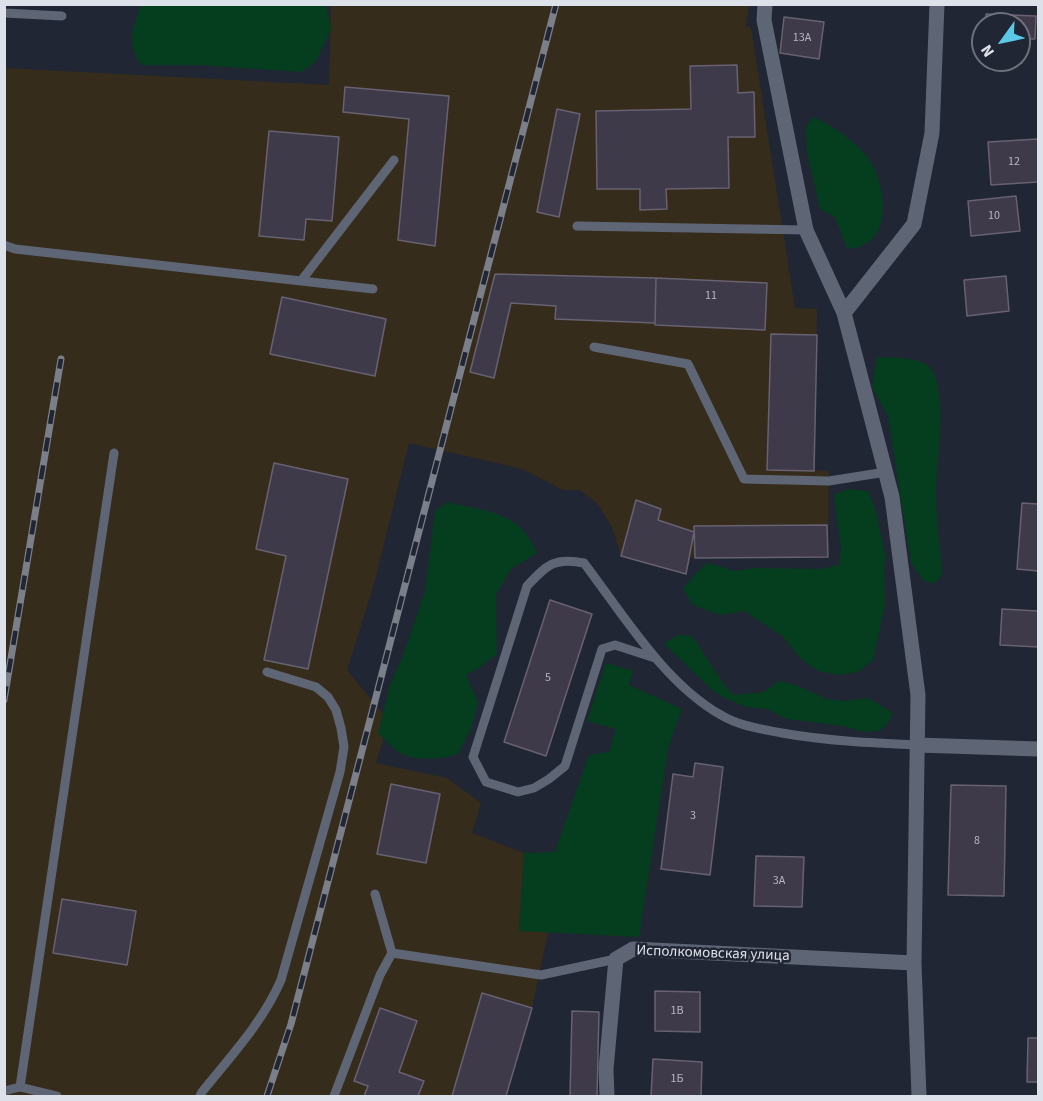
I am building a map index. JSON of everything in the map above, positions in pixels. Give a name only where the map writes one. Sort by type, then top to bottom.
[{"type":"street","points":[[765,4],[764,20],[806,230],[844,313],[892,497],[918,695],[914,963],[919,1096]]},
{"type":"street","points":[[844,313],[914,224],[932,133],[938,4]]},
{"type":"street","points":[[918,745],[1038,749]]},
{"type":"street","name":"Исполкомовская улица","points":[[607,1096],[606,1069],[616,959],[633,949],[914,963]]},
{"type":"lane","points":[[4,13],[62,16]]},
{"type":"lane","points":[[301,281],[394,160]]},
{"type":"lane","points":[[577,226],[806,230]]},
{"type":"lane","points":[[4,245],[15,249],[373,289]]},
{"type":"lane","points":[[594,347],[688,364],[744,479],[829,481],[886,472]]},
{"type":"lane","points":[[20,1087],[114,453]]},
{"type":"lane","points":[[655,658],[615,645],[602,649],[565,766],[534,788],[518,792],[486,782],[473,757],[527,586],[545,567],[566,560],[584,563],[655,658],[693,696],[721,716],[754,728],[854,742],[918,745]]},
{"type":"lane","points":[[200,1096],[262,1016],[281,980],[340,772],[344,747],[336,710],[328,698],[316,687],[267,672]]},
{"type":"lane","points":[[334,1096],[380,975],[392,953],[375,894]]},
{"type":"lane","points":[[392,953],[541,975],[616,959]]},
{"type":"lane","points":[[4,1091],[20,1087],[57,1096]]},
{"type":"shaded area","points":[[331,5],[749,5],[746,26],[751,28],[795,308],[817,309],[814,470],[829,471],[828,557],[691,557],[686,574],[621,556],[612,527],[598,504],[580,490],[563,490],[524,470],[510,466],[409,443],[374,584],[347,670],[389,721],[376,763],[447,778],[481,803],[472,833],[524,853],[519,931],[548,932],[532,1008],[506,1096],[5,1096],[4,68],[329,85]]},
{"type":"green space","points":[[141,5],[326,5],[331,29],[316,61],[302,72],[199,65],[141,65],[136,57],[132,35]]},
{"type":"green space","points":[[813,117],[834,128],[855,144],[866,155],[878,177],[883,204],[879,229],[872,239],[859,247],[847,249],[835,217],[820,209],[807,152],[806,127]]},
{"type":"green space","points":[[877,357],[903,358],[922,362],[934,374],[938,388],[940,425],[936,502],[942,575],[934,584],[923,580],[911,563],[888,416],[872,387]]},
{"type":"green space","points":[[848,489],[868,491],[876,512],[886,559],[884,567],[885,605],[873,660],[858,672],[838,675],[818,671],[801,659],[782,636],[744,611],[720,615],[693,605],[683,589],[708,563],[735,571],[755,568],[820,569],[839,565],[841,548],[834,495]]},
{"type":"green space","points":[[447,502],[488,511],[512,521],[530,539],[537,553],[511,569],[496,594],[497,654],[466,675],[478,703],[471,728],[458,754],[422,759],[400,753],[378,733],[390,685],[403,656],[425,591],[435,511]]},
{"type":"green space","points":[[677,635],[692,636],[733,695],[764,692],[779,681],[796,685],[826,699],[843,701],[868,698],[893,713],[886,726],[878,731],[864,732],[843,726],[787,719],[767,709],[745,707],[710,688],[664,644]]},
{"type":"green space","points":[[606,663],[633,671],[629,685],[682,709],[668,748],[639,937],[519,931],[524,853],[555,852],[589,755],[609,752],[616,729],[587,721]]},
{"type":"building","points":[[1031,16],[1036,16],[1035,39],[1031,39]]},
{"type":"building","points":[[784,17],[824,22],[819,59],[780,53]]},
{"type":"building","points":[[737,65],[738,93],[754,92],[755,137],[728,137],[729,188],[666,189],[667,209],[640,210],[640,189],[597,189],[596,111],[691,109],[690,66]]},
{"type":"building","points":[[345,87],[449,96],[435,246],[398,240],[409,119],[343,112]]},
{"type":"building","points":[[557,109],[580,114],[559,217],[537,212]]},
{"type":"building","points":[[269,131],[339,137],[332,221],[306,219],[304,240],[259,236]]},
{"type":"building","points":[[1038,139],[1038,182],[991,185],[988,142]]},
{"type":"building","points":[[1016,196],[1020,231],[971,236],[968,201]]},
{"type":"building","points":[[495,274],[656,278],[655,323],[555,319],[556,306],[511,303],[494,378],[470,372]]},
{"type":"building","points":[[1006,276],[1009,311],[967,316],[964,280]]},
{"type":"building","points":[[656,278],[767,283],[765,330],[655,325]]},
{"type":"building","points":[[282,297],[386,319],[375,376],[270,354]]},
{"type":"building","points":[[771,334],[817,335],[814,471],[767,470]]},
{"type":"building","points":[[274,463],[348,479],[308,669],[264,660],[286,556],[256,549]]},
{"type":"building","points":[[636,500],[661,509],[658,520],[694,532],[686,574],[621,556]]},
{"type":"building","points":[[1022,503],[1038,504],[1038,571],[1017,569]]},
{"type":"building","points":[[827,525],[828,557],[695,558],[694,526]]},
{"type":"building","points":[[550,600],[592,614],[546,756],[504,742]]},
{"type":"building","points":[[1002,609],[1038,611],[1038,647],[1000,645]]},
{"type":"building","points":[[695,763],[723,767],[710,875],[661,869],[673,774],[693,777]]},
{"type":"building","points":[[391,784],[440,794],[426,863],[377,854]]},
{"type":"building","points":[[951,785],[1006,786],[1004,896],[948,895]]},
{"type":"building","points":[[756,856],[804,857],[802,907],[754,906]]},
{"type":"building","points":[[62,899],[136,911],[127,965],[53,953]]},
{"type":"building","points":[[655,991],[700,992],[700,1032],[655,1031]]},
{"type":"building","points":[[482,993],[532,1008],[506,1096],[452,1096]]},
{"type":"building","points":[[380,1008],[417,1021],[399,1072],[424,1081],[418,1096],[364,1096],[368,1086],[354,1081]]},
{"type":"building","points":[[572,1011],[599,1012],[597,1096],[570,1096]]},
{"type":"building","points":[[1028,1038],[1038,1038],[1038,1082],[1027,1082]]},
{"type":"building","points":[[653,1059],[702,1062],[701,1096],[651,1096]]},
{"type":"railway","points":[[267,1096],[291,1024],[556,4]]},
{"type":"railway","points":[[4,700],[61,359]]}]
